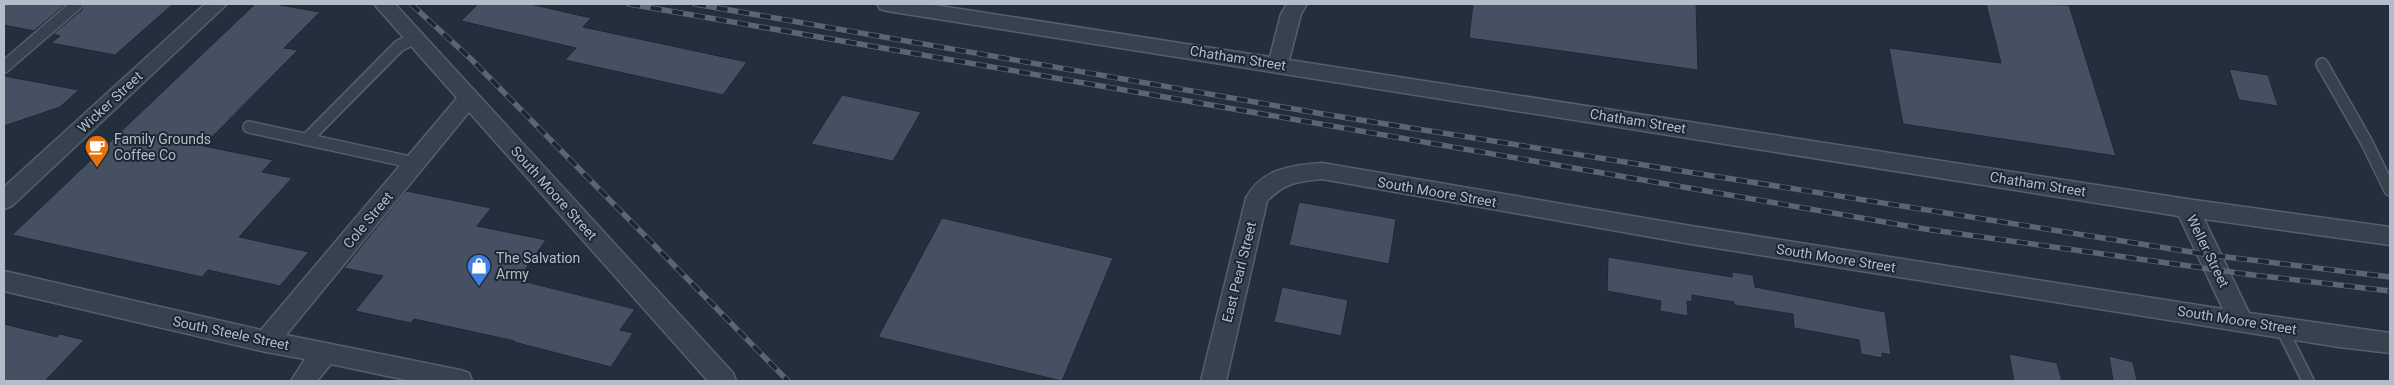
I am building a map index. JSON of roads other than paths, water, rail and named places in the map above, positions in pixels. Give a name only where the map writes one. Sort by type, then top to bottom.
[{"type":"street","name":"Wicker Street","points":[[4,200],[217,4]]},
{"type":"street","name":"South Moore Street","points":[[384,4],[724,381]]},
{"type":"street","name":"Chatham Street","points":[[887,4],[2187,208],[2390,236]]},
{"type":"street","points":[[1278,64],[1291,14],[1297,4]]},
{"type":"street","name":"Cole Street","points":[[266,342],[469,98]]},
{"type":"street","name":"South Moore Street","points":[[1284,176],[1322,171],[1691,235],[2390,343]]},
{"type":"street","name":"East Pearl Street","points":[[1213,381],[1257,198],[1272,181],[1284,176]]},
{"type":"street","name":"Weller Street","points":[[2187,208],[2241,321]]},
{"type":"street","name":"South Steele Street","points":[[4,281],[266,342],[325,352],[460,381]]},
{"type":"street","points":[[303,381],[325,352]]},
{"type":"lane","points":[[4,67],[77,4]]},
{"type":"lane","points":[[307,139],[399,46],[415,38]]},
{"type":"lane","points":[[2322,64],[2366,141],[2390,190]]},
{"type":"lane","points":[[249,127],[415,163]]},
{"type":"lane","points":[[2281,327],[2308,381]]},
{"type":"railway","points":[[411,4],[471,59],[788,381]]},
{"type":"railway","points":[[629,4],[1925,229],[2253,275],[2390,291]]},
{"type":"railway","points":[[695,4],[1323,114],[2210,255],[2390,277]]},
{"type":"place","name":"Family Grounds Coffee Co","points":[[97,168]]},
{"type":"place","name":"The Salvation Army","points":[[479,287]]}]
